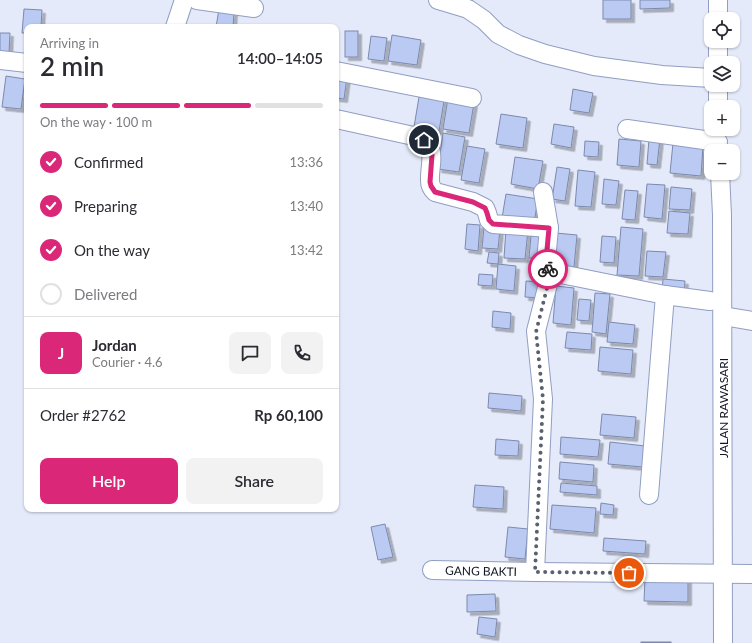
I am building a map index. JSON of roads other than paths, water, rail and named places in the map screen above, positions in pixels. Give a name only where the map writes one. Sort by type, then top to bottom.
[{"type":"street","points":[[177,24],[184,0]]},
{"type":"street","points":[[197,0],[254,8]]},
{"type":"street","points":[[438,0],[468,9],[484,20],[498,34],[519,45],[545,54],[594,66],[662,76],[704,78]]},
{"type":"street","points":[[718,0],[718,12]]},
{"type":"street","points":[[0,60],[24,63]]},
{"type":"street","points":[[339,72],[472,98]]},
{"type":"street","points":[[339,119],[418,137],[424,140],[432,155],[430,182],[435,192],[473,202],[485,208],[489,220],[493,224],[549,228]]},
{"type":"street","points":[[627,129],[718,141]]},
{"type":"street","name":"JALAN RAWASARI","points":[[720,180],[722,215],[723,643]]},
{"type":"street","points":[[543,192],[549,228],[546,261],[547,268],[551,272],[665,295],[710,301]]},
{"type":"street","points":[[535,572],[543,399],[536,332],[551,272]]},
{"type":"street","points":[[649,495],[665,295]]},
{"type":"street","points":[[722,316],[752,321]]},
{"type":"street","name":"GANG BAKTI","points":[[432,570],[752,574]]}]
